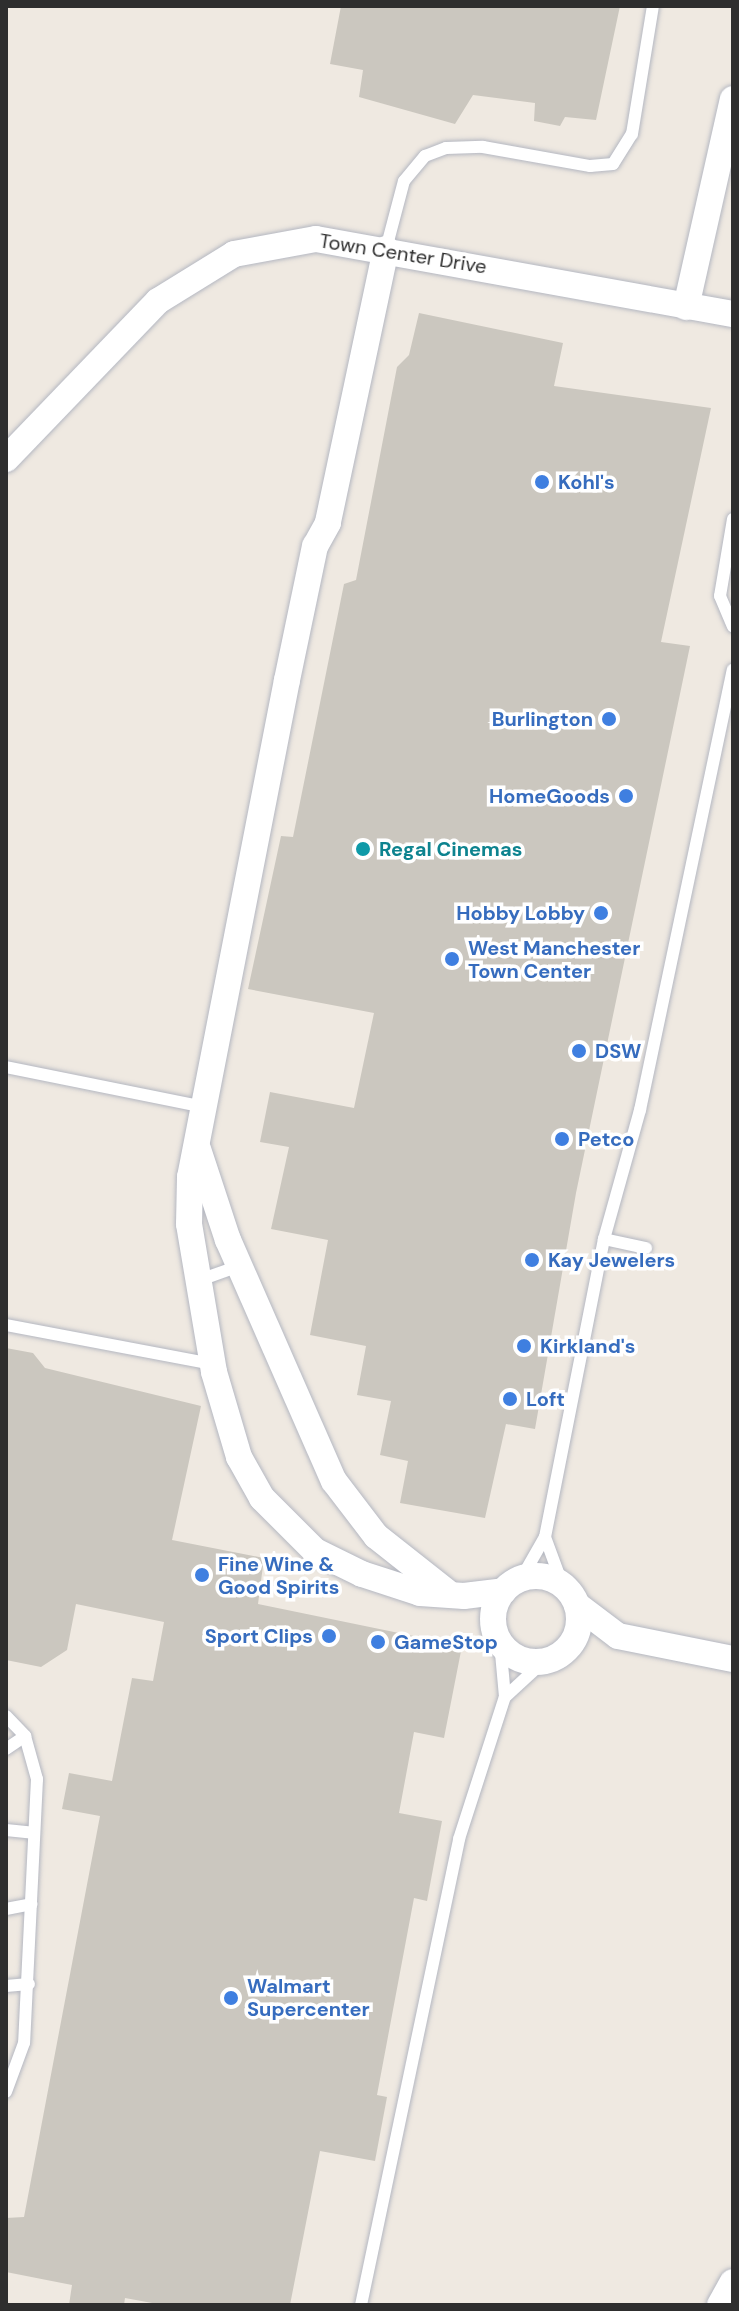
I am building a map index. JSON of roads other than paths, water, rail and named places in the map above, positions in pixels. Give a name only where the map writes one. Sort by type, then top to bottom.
[{"type":"street","points":[[686,307],[733,99]]},
{"type":"street","name":"Town Center Drive","points":[[6,459],[158,301],[234,254],[316,239],[386,249],[733,314]]},
{"type":"street","points":[[386,249],[328,523],[312,561],[204,1107],[188,1195],[197,1281],[212,1364],[239,1457],[262,1498],[315,1551],[373,1579],[420,1593],[456,1594],[543,1577],[570,1595],[618,1636]]},
{"type":"street","points":[[198,1149],[239,1266],[328,1470],[356,1514],[394,1552],[456,1594],[516,1657],[552,1658],[584,1643],[618,1636],[733,1659]]},
{"type":"street","points":[[497,1635],[494,1610],[512,1585]]},
{"type":"street","points":[[552,1658],[578,1628],[570,1595]]},
{"type":"street","points":[[720,2305],[733,2282]]},
{"type":"lane","points":[[386,249],[404,181],[425,156],[446,148],[483,147],[590,166],[613,164],[632,134],[653,6]]},
{"type":"lane","points":[[733,519],[720,596],[733,626]]},
{"type":"lane","points":[[512,1585],[545,1537],[604,1239],[640,1110],[733,670]]},
{"type":"lane","points":[[6,1067],[204,1107]]},
{"type":"lane","points":[[604,1239],[646,1248]]},
{"type":"lane","points":[[197,1281],[239,1266]]},
{"type":"lane","points":[[6,1325],[212,1364]]},
{"type":"lane","points":[[545,1537],[570,1595]]},
{"type":"lane","points":[[373,1579],[394,1552]]},
{"type":"lane","points":[[361,2305],[459,1839],[505,1697],[497,1635]]},
{"type":"lane","points":[[505,1697],[552,1658]]},
{"type":"lane","points":[[6,1716],[25,1736],[37,1779],[24,2043],[10,2071],[6,2092]]},
{"type":"lane","points":[[6,1749],[25,1736]]},
{"type":"lane","points":[[6,1830],[33,1833]]},
{"type":"lane","points":[[6,1909],[32,1904]]},
{"type":"lane","points":[[6,1986],[29,1984]]},
{"type":"place","name":"Kohl's","points":[[542,482]]},
{"type":"place","name":"Burlington","points":[[609,719]]},
{"type":"place","name":"HomeGoods","points":[[626,796]]},
{"type":"place","name":"Regal Cinemas","points":[[363,849]]},
{"type":"place","name":"Hobby Lobby","points":[[601,913]]},
{"type":"place","name":"West Manchester Town Center","points":[[452,959]]},
{"type":"place","name":"DSW","points":[[579,1051]]},
{"type":"place","name":"Petco","points":[[562,1139]]},
{"type":"place","name":"Kay Jewelers","points":[[532,1260]]},
{"type":"place","name":"Kirkland's","points":[[524,1346]]},
{"type":"place","name":"Loft","points":[[510,1399]]},
{"type":"place","name":"Fine Wine & Good Spirits","points":[[202,1575]]},
{"type":"place","name":"Sport Clips","points":[[329,1636]]},
{"type":"place","name":"GameStop","points":[[378,1642]]},
{"type":"place","name":"Walmart Supercenter","points":[[231,1998]]}]
